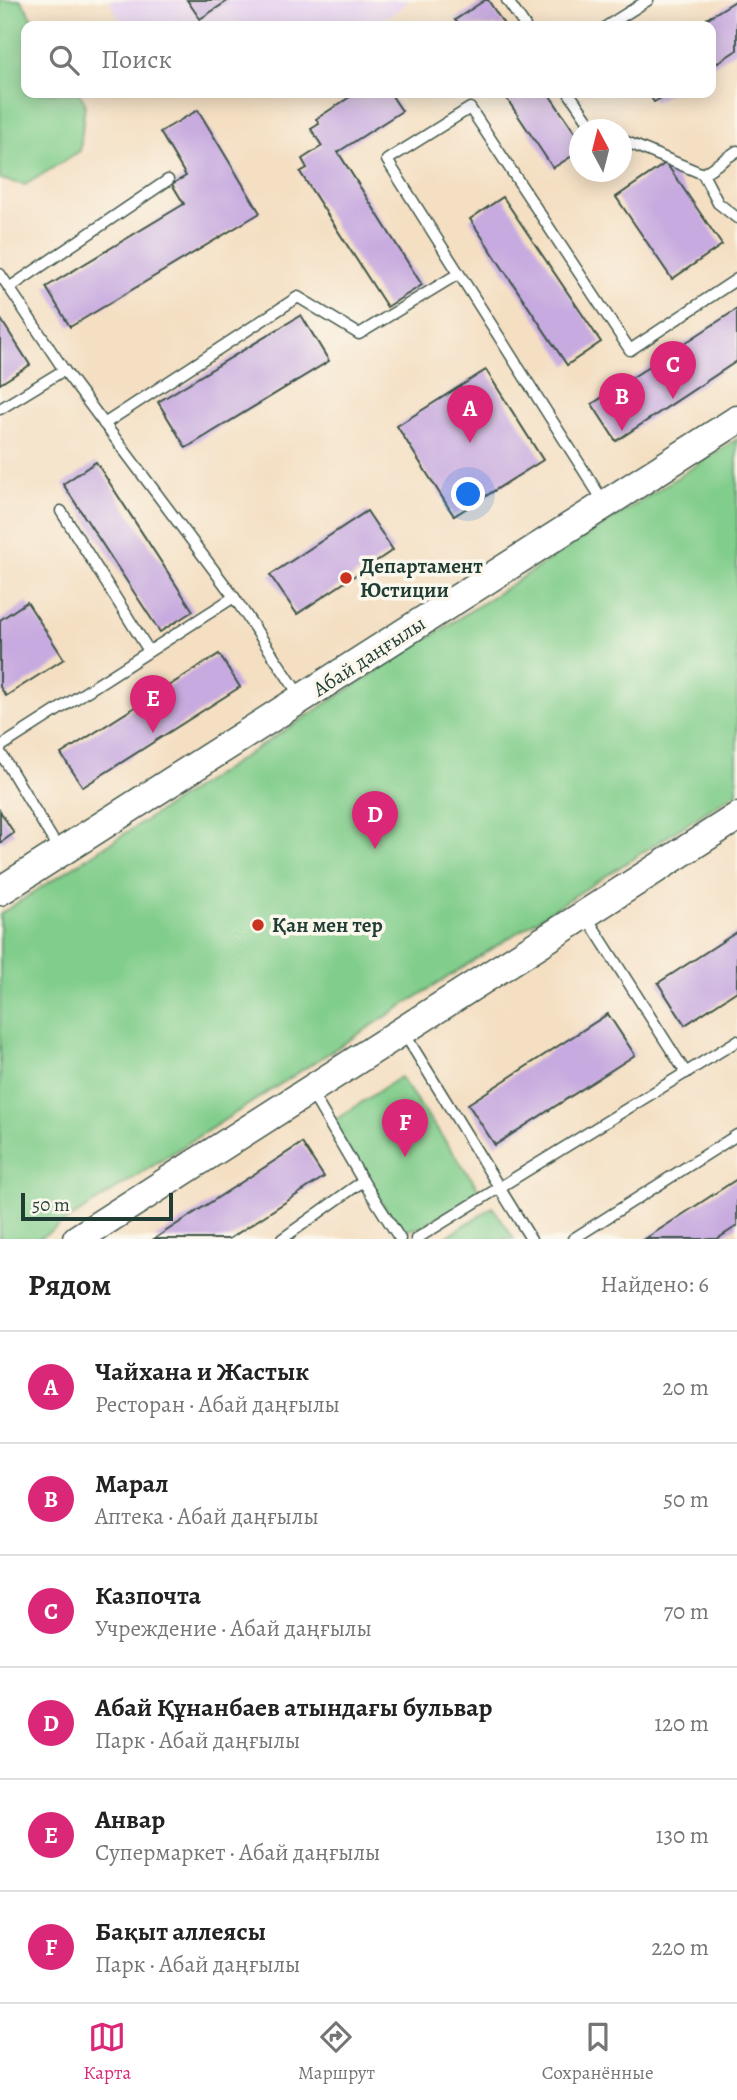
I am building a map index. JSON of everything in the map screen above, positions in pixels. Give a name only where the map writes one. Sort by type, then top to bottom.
[{"type":"main road","name":"Абай даңғылы","points":[[0,891],[737,420]]},
{"type":"main road","points":[[77,1239],[737,817]]},
{"type":"lane","points":[[507,0],[522,21]]},
{"type":"lane","points":[[615,21],[649,0]]},
{"type":"lane","points":[[572,98],[587,119]]},
{"type":"lane","points":[[605,504],[387,160],[470,108],[631,349],[737,279]]},
{"type":"lane","points":[[632,145],[703,174],[718,203],[737,218]]},
{"type":"lane","points":[[703,174],[737,151]]},
{"type":"lane","points":[[9,288],[168,180]]},
{"type":"lane","points":[[0,274],[64,370],[234,597],[302,699]]},
{"type":"lane","points":[[104,424],[298,297],[359,334],[458,274]]},
{"type":"lane","points":[[0,409],[64,370]]},
{"type":"lane","points":[[61,511],[149,651]]},
{"type":"lane","points":[[0,747],[234,597]]},
{"type":"lane","points":[[0,752],[61,853]]},
{"type":"lane","points":[[585,914],[686,1073]]},
{"type":"lane","points":[[403,1031],[531,1239]]},
{"type":"lane","points":[[416,1239],[737,1041]]},
{"type":"lane","points":[[311,1091],[362,1181],[400,1239]]},
{"type":"lane","points":[[573,1239],[737,1135]]},
{"type":"lane","points":[[282,1239],[362,1181]]},
{"type":"shaded area","points":[[109,0],[409,0],[403,7],[379,21],[120,21]]},
{"type":"green space","points":[[0,0],[21,0],[34,21],[21,21],[21,98],[82,98],[85,103],[80,151],[25,185],[0,179]]},
{"type":"green space","points":[[737,439],[737,792],[38,1239],[0,1239],[0,914]]},
{"type":"green space","points":[[400,1077],[481,1192],[421,1228],[399,1230],[332,1122]]},
{"type":"green space","points":[[493,1207],[514,1239],[443,1239]]},
{"type":"building","points":[[187,0],[229,0],[200,19]]},
{"type":"building","points":[[488,0],[502,21],[456,21]]},
{"type":"building","points":[[737,0],[737,50],[716,64],[716,21],[703,21]]},
{"type":"building","points":[[348,98],[393,98],[402,111],[338,152],[422,285],[387,307],[300,172],[307,168],[302,159],[322,146],[311,129],[319,124],[316,119]]},
{"type":"building","points":[[506,98],[551,98],[569,124],[569,158],[553,168]]},
{"type":"building","points":[[198,110],[260,213],[70,327],[46,287],[184,204],[172,184],[186,176],[160,132]]},
{"type":"building","points":[[666,163],[722,245],[672,279],[616,197]]},
{"type":"building","points":[[503,197],[601,342],[567,365],[470,219]]},
{"type":"building","points":[[737,309],[737,361],[616,441],[592,404]]},
{"type":"building","points":[[301,315],[329,361],[186,448],[158,402]]},
{"type":"building","points":[[0,318],[30,365],[0,384]]},
{"type":"building","points":[[486,370],[543,460],[454,516],[397,426]]},
{"type":"building","points":[[96,462],[193,611],[160,632],[63,484]]},
{"type":"building","points":[[367,511],[393,550],[297,614],[270,575]]},
{"type":"building","points":[[27,602],[64,659],[6,696],[0,687],[0,620]]},
{"type":"building","points":[[219,654],[240,687],[83,787],[61,754]]},
{"type":"building","points":[[0,811],[14,833],[0,843]]},
{"type":"building","points":[[737,932],[737,991],[685,1025],[658,983]]},
{"type":"building","points":[[608,1014],[635,1055],[495,1145],[468,1104]]},
{"type":"building","points":[[302,1143],[324,1177],[229,1239],[154,1239]]},
{"type":"building","points":[[737,1179],[737,1226],[717,1239],[645,1239]]},
{"type":"place","name":"Казпочта","points":[[673,399]]},
{"type":"place","name":"Марал","points":[[622,431]]},
{"type":"place","name":"Чайхана и Жастык","points":[[470,443]]},
{"type":"place","name":"Департамент Юстиции","points":[[346,578]]},
{"type":"place","name":"Анвар","points":[[153,733]]},
{"type":"place","name":"Абай Құнанбаев атындағы бульвар","points":[[375,849]]},
{"type":"place","name":"Қан мен тер","points":[[258,925]]},
{"type":"place","name":"Бақыт аллеясы","points":[[405,1157]]}]
